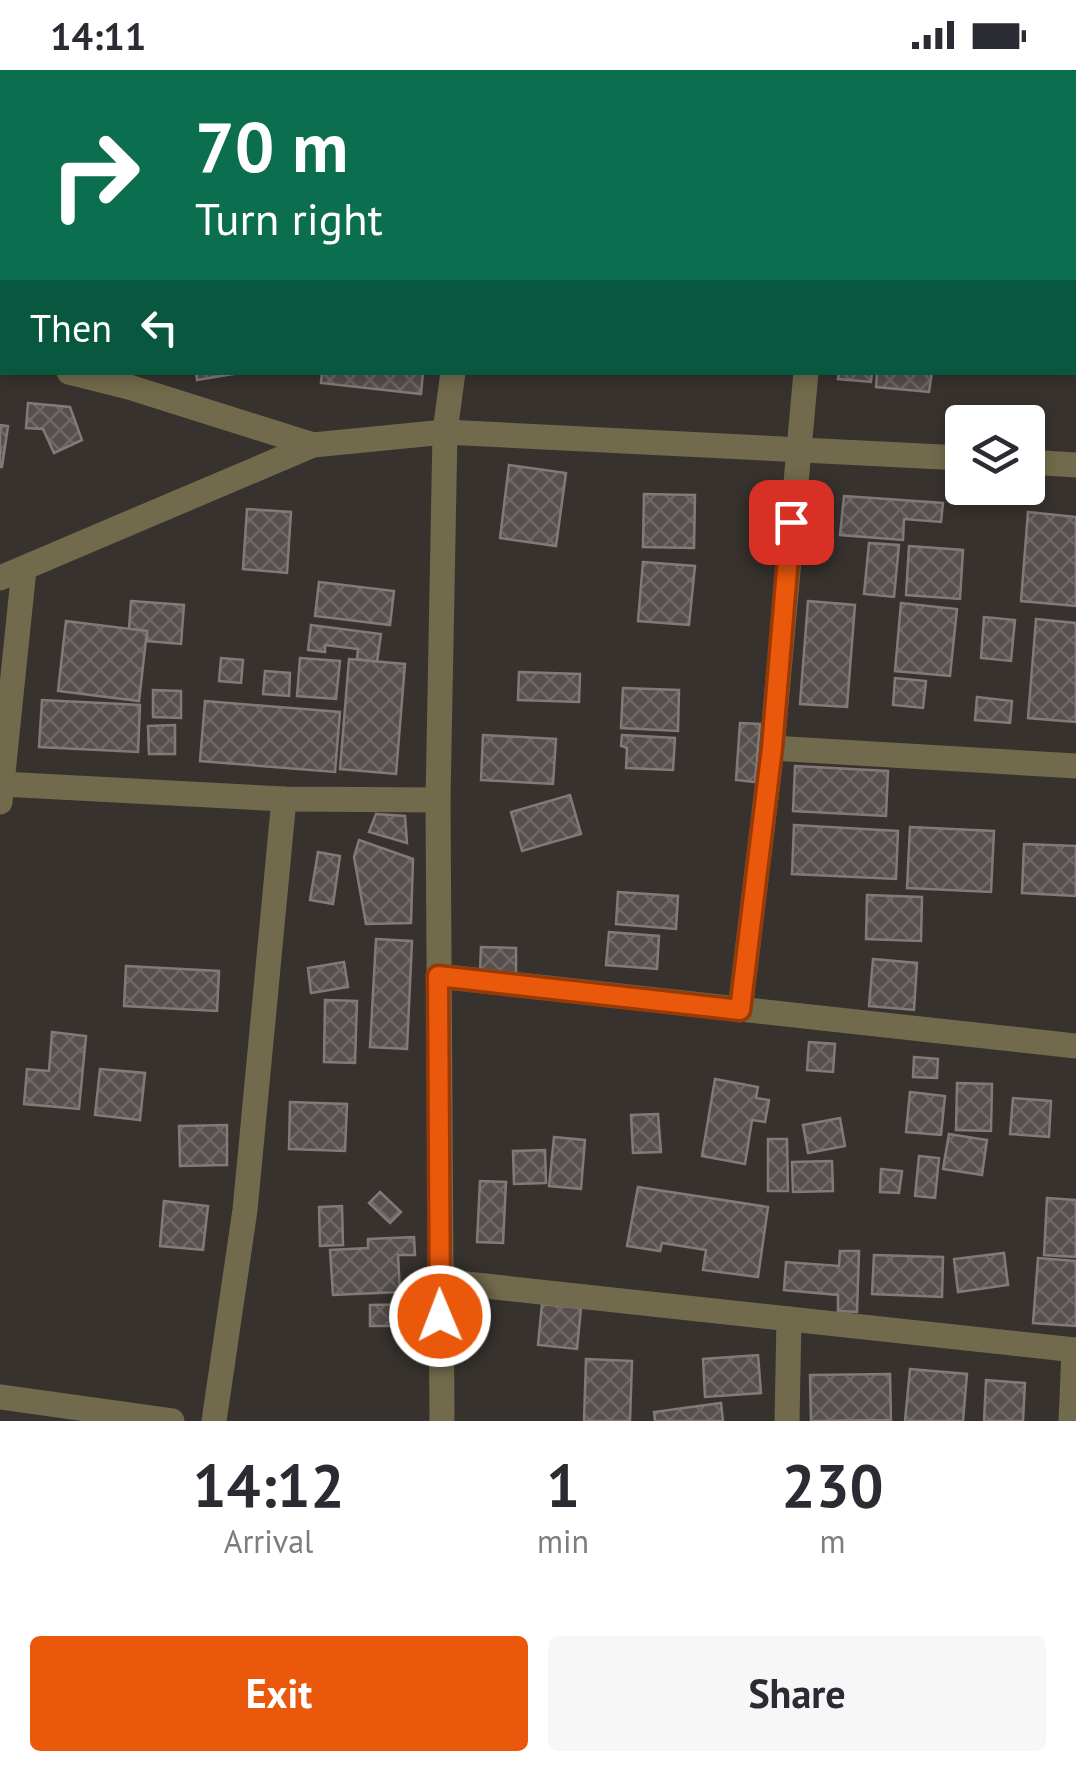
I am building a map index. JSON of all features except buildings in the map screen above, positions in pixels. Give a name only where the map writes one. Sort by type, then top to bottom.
[{"type":"street","points":[[82,375],[129,386],[313,446]]},
{"type":"street","points":[[442,1421],[438,800],[445,432],[453,375]]},
{"type":"street","points":[[740,1010],[772,748],[806,375]]},
{"type":"street","points":[[438,800],[1,793],[12,574],[313,446],[445,432],[945,457]]},
{"type":"street","points":[[1045,463],[1076,465]]},
{"type":"street","points":[[772,748],[1076,766]]},
{"type":"street","points":[[214,1421],[245,1210],[284,799]]},
{"type":"street","points":[[438,976],[1076,1046]]},
{"type":"street","points":[[439,1282],[1075,1350],[1071,1421]]},
{"type":"street","points":[[787,1421],[789,1319]]},
{"type":"street","points":[[0,1397],[172,1421]]},
{"type":"route","points":[[440,1316],[438,976],[740,1010],[772,748],[791,522]]}]
